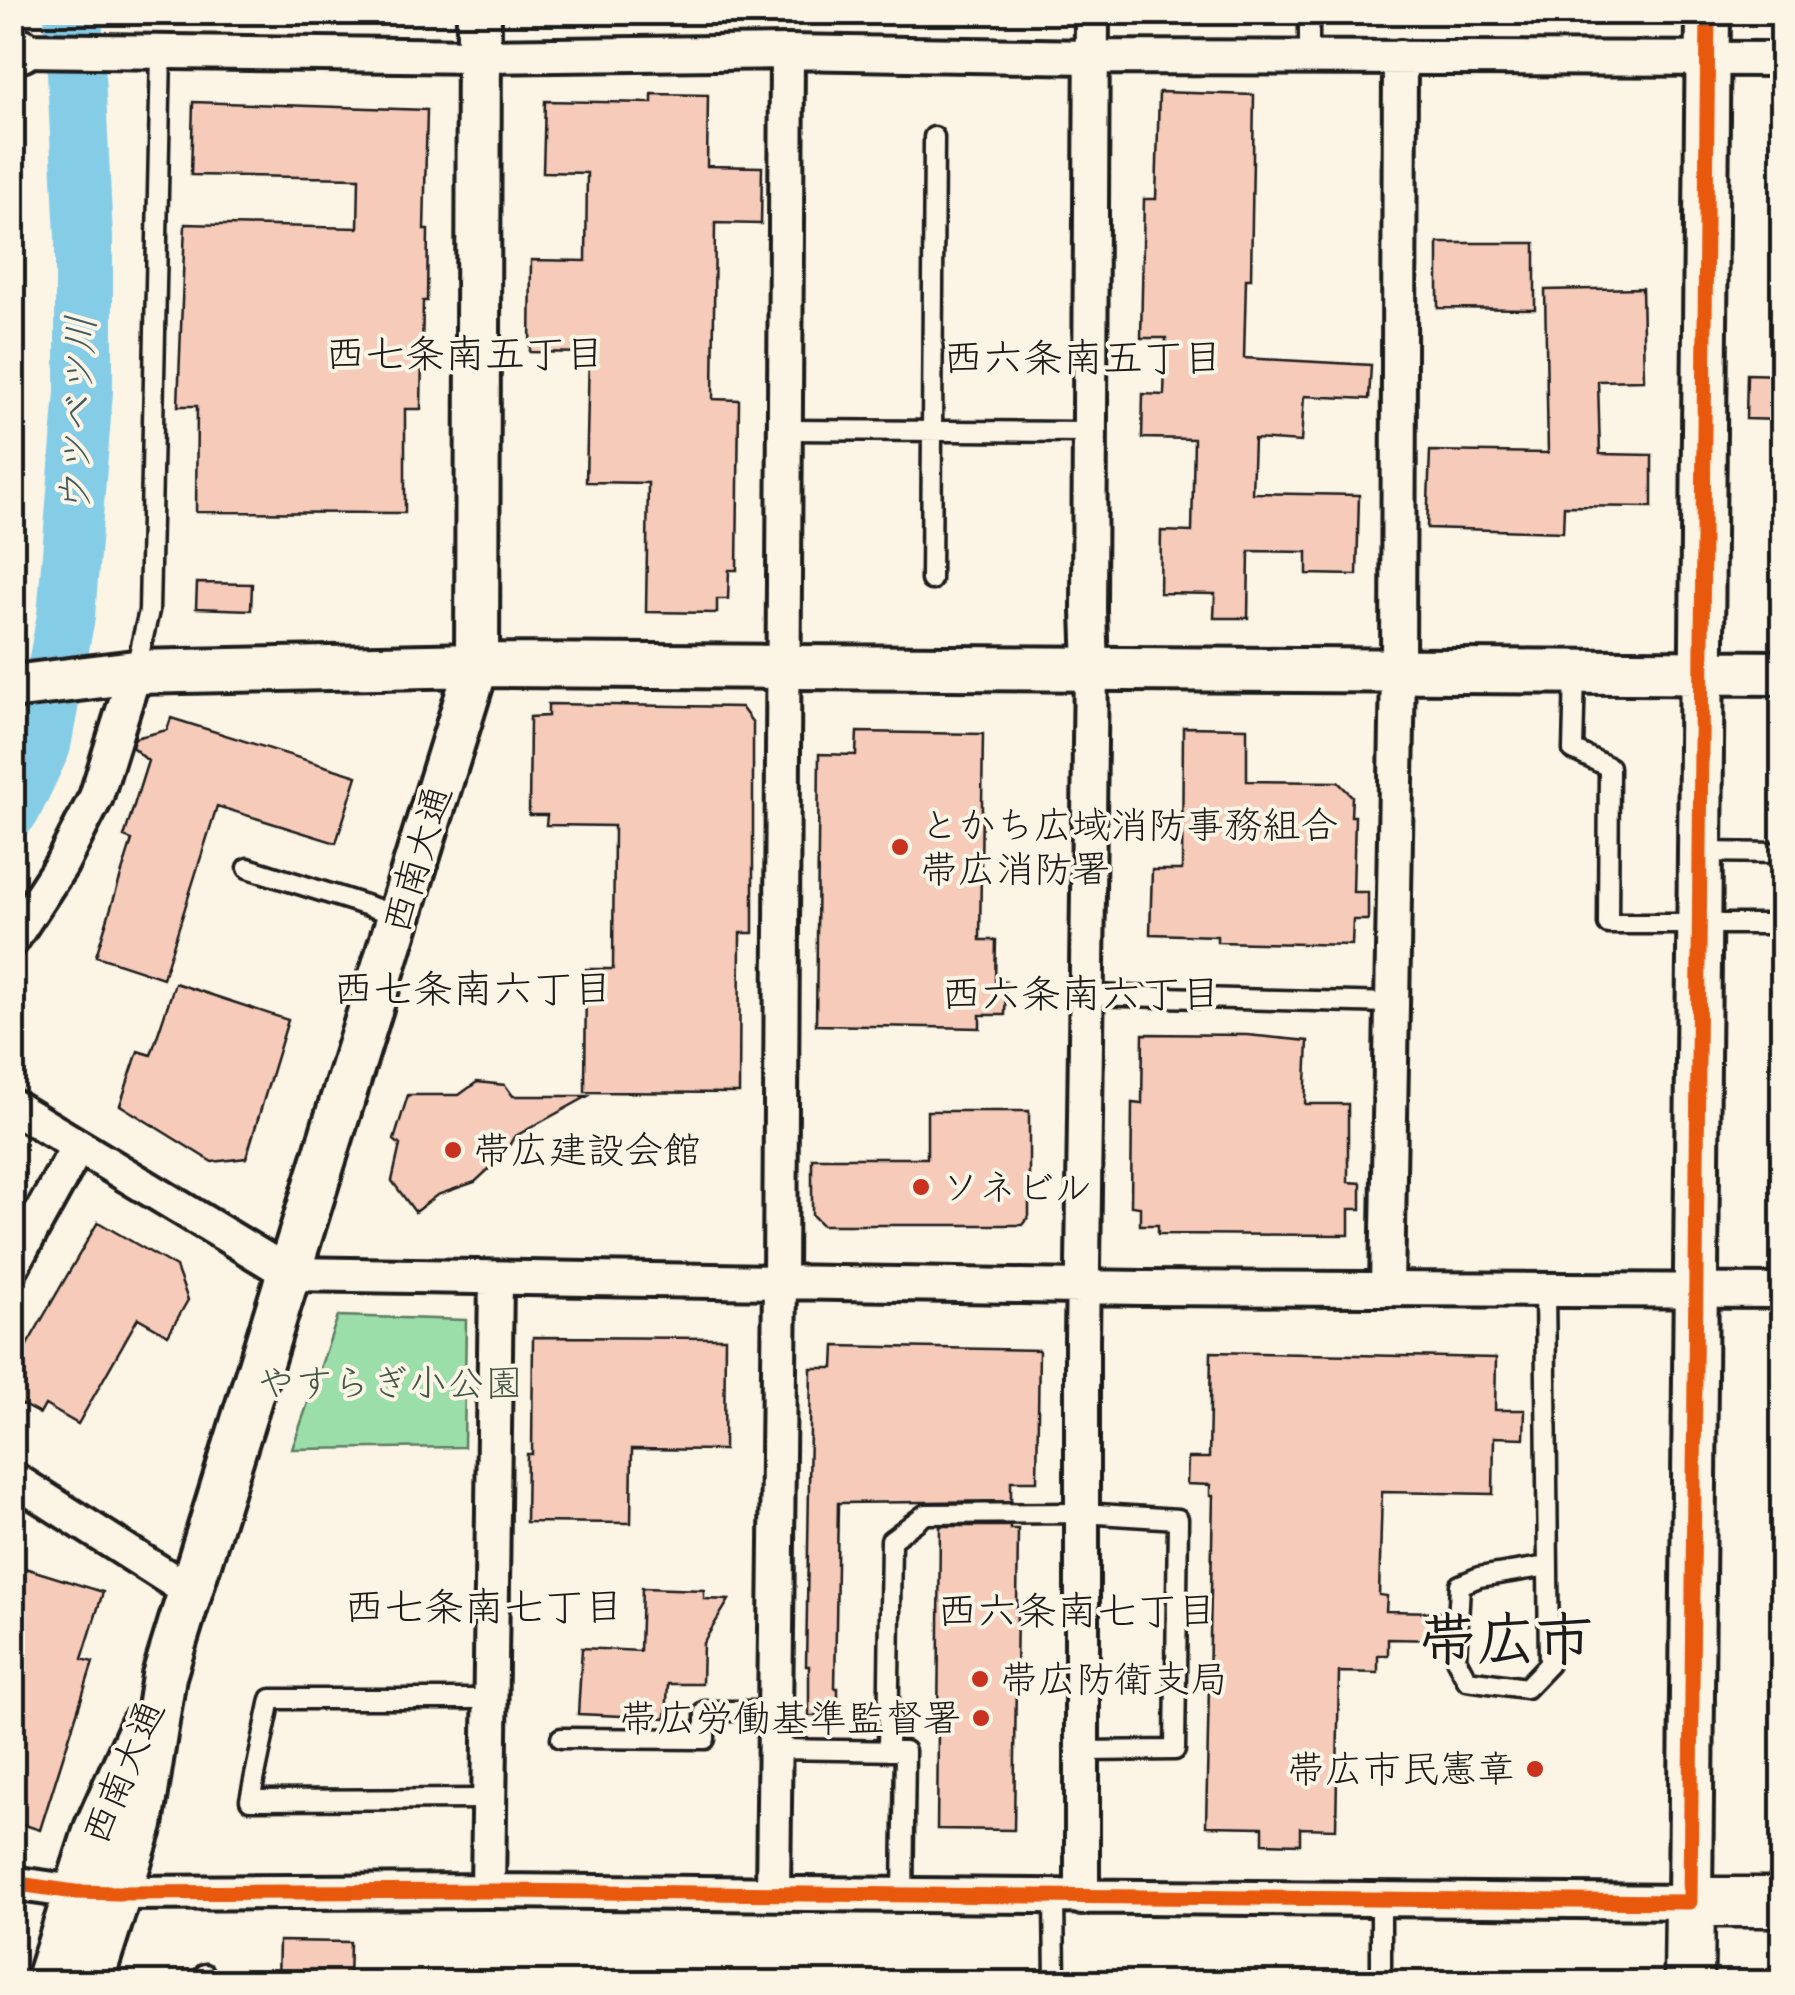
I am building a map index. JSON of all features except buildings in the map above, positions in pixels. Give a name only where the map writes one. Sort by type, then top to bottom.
[{"type":"main road","points":[[1690,1982],[1690,1902],[1782,1902]]},
{"type":"street","name":"西南大通","points":[[47,1982],[96,1829],[164,1676],[477,665],[479,12]]},
{"type":"street","points":[[1068,1898],[1082,1751],[1092,12]]},
{"type":"street","points":[[12,1883],[75,1892],[118,1893],[488,1891],[1690,1902],[1708,12]]},
{"type":"street","points":[[17,50],[478,56],[787,52],[1782,59]]},
{"type":"street","points":[[772,1894],[780,1281],[787,52]]},
{"type":"street","points":[[1387,1287],[1398,669],[1400,57]]},
{"type":"street","points":[[12,686],[116,674],[477,665],[1782,674]]},
{"type":"street","points":[[12,940],[62,865],[96,797],[116,674]]},
{"type":"street","points":[[12,1106],[290,1274],[1084,1287],[1782,1291]]},
{"type":"street","points":[[12,1266],[78,1146]]},
{"type":"street","points":[[488,1891],[496,1279]]},
{"type":"street","points":[[12,1478],[189,1591]]},
{"type":"street","name":"西南大通","points":[[92,1982],[141,1825],[164,1676]]},
{"type":"lane","points":[[1309,12],[1309,56]]},
{"type":"lane","points":[[116,674],[149,611],[161,52]]},
{"type":"lane","points":[[931,580],[934,137]]},
{"type":"lane","points":[[784,430],[1090,432]]},
{"type":"lane","points":[[1574,671],[1573,750],[1609,768],[1608,924],[1782,924]]},
{"type":"lane","points":[[1700,852],[1782,853]]},
{"type":"lane","points":[[248,868],[400,916]]},
{"type":"lane","points":[[1087,995],[1392,1004]]},
{"type":"lane","points":[[1545,1288],[1548,1566],[1548,1664],[1526,1688],[1467,1680],[1456,1658],[1460,1585],[1478,1577],[1548,1566]]},
{"type":"lane","points":[[888,1751],[891,1540],[926,1514],[1082,1513],[1178,1519],[1174,1750],[1082,1751]]},
{"type":"lane","points":[[489,1800],[250,1800],[270,1699],[490,1699]]},
{"type":"lane","points":[[561,1738],[705,1740],[705,1711],[774,1711]]},
{"type":"lane","points":[[774,1749],[905,1751],[903,1896]]},
{"type":"lane","points":[[1055,1982],[1068,1898]]},
{"type":"lane","points":[[1381,1899],[1382,1982]]},
{"type":"green space","name":"やすらぎ小公園","points":[[338,1316],[466,1320],[464,1447],[292,1449]]},
{"type":"waterway","name":"ウツベツ川","points":[[12,808],[42,745],[66,616],[84,392],[84,238],[73,12]]},
{"type":"cycle path","points":[[12,1883],[75,1892],[118,1893],[488,1891],[1690,1902],[1708,12]]},
{"type":"place","name":"とかち広域消防事務組合 帯広消防署","points":[[900,847]]},
{"type":"place","name":"帯広建設会館","points":[[453,1150]]},
{"type":"place","name":"ソネビル","points":[[921,1187]]},
{"type":"place","name":"帯広防衛支局","points":[[980,1679]]},
{"type":"place","name":"帯広労働基準監督署","points":[[981,1718]]},
{"type":"place","name":"帯広市民憲章","points":[[1535,1769]]},
{"type":"district","name":"西七条南五丁目","points":[[465,353]]},
{"type":"district","name":"西六条南五丁目","points":[[1083,357]]},
{"type":"district","name":"西七条南六丁目","points":[[473,988]]},
{"type":"district","name":"西六条南六丁目","points":[[1081,993]]},
{"type":"district","name":"西七条南七丁目","points":[[484,1606]]},
{"type":"district","name":"西六条南七丁目","points":[[1077,1610]]},
{"type":"district","name":"帯広市","points":[[1506,1639]]}]
